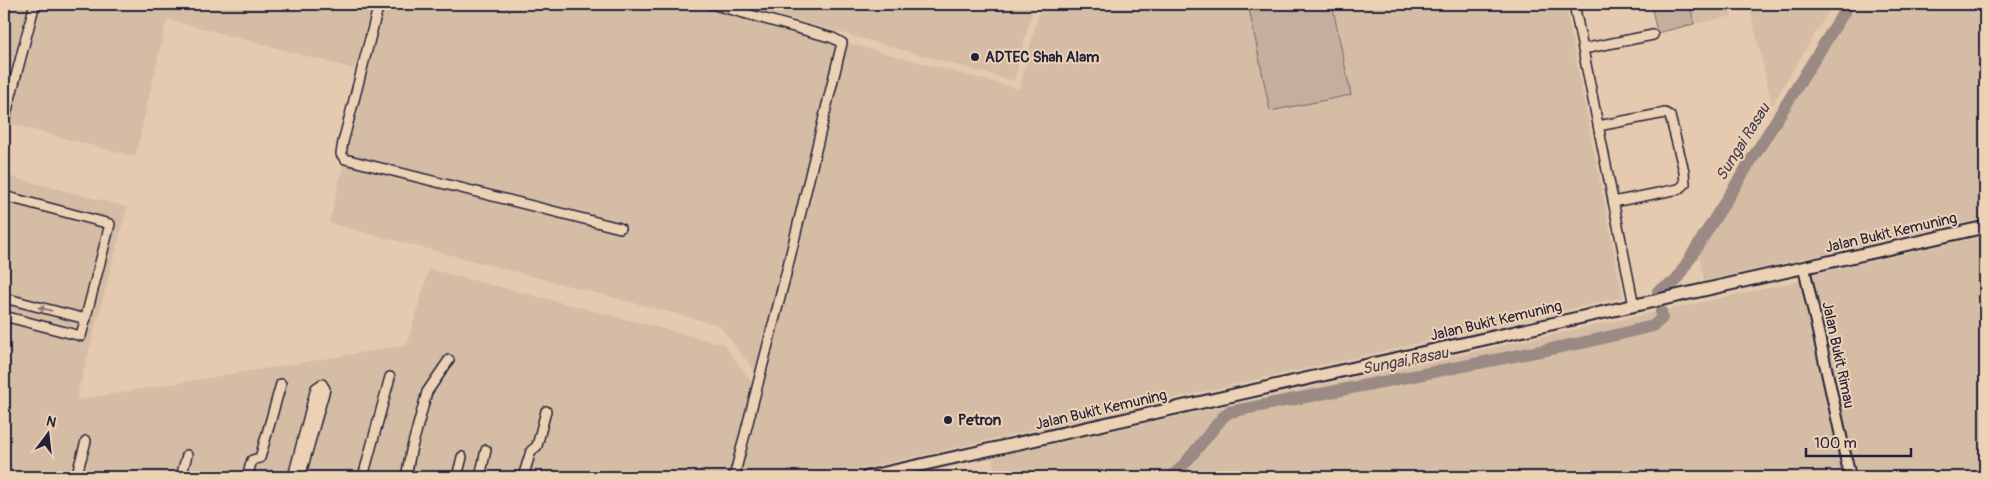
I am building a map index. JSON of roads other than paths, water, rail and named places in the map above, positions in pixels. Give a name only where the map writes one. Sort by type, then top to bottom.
[{"type":"main road","name":"Jalan Bukit Kemuning","points":[[866,477],[1985,227]]},
{"type":"street","points":[[379,4],[343,142],[341,154],[345,159],[620,228]]},
{"type":"street","points":[[710,4],[833,38],[842,43],[734,477]]},
{"type":"street","points":[[1574,4],[1634,306]]},
{"type":"street","points":[[4,118],[34,7]]},
{"type":"street","points":[[1583,50],[1653,34]]},
{"type":"street","points":[[1598,126],[1665,113],[1670,116],[1684,172],[1685,184],[1679,189],[1613,202]]},
{"type":"street","points":[[4,196],[110,224],[81,336],[4,316]]},
{"type":"street","name":"Jalan Bukit Rimau","points":[[1804,268],[1850,477]]},
{"type":"street","points":[[4,298],[86,319]]},
{"type":"street","points":[[406,477],[427,392],[448,360]]},
{"type":"street","points":[[363,477],[390,378]]},
{"type":"street","points":[[247,477],[252,460],[260,458],[281,384]]},
{"type":"street","points":[[524,477],[531,451],[537,446],[546,411]]},
{"type":"street","points":[[293,477],[309,430],[300,477]]},
{"type":"street","points":[[76,477],[86,441]]},
{"type":"street","points":[[480,477],[486,450]]},
{"type":"street","points":[[181,477],[187,455]]},
{"type":"street","points":[[456,477],[462,457]]},
{"type":"waterway","name":"Sungai Rasau","points":[[1658,291],[1675,282],[1849,4]]},
{"type":"waterway","name":"Sungai Rasau","points":[[1171,477],[1182,467],[1229,412],[1591,341],[1653,326],[1662,318],[1661,311]]},
{"type":"place","name":"ADTEC Shah Alam","points":[[975,57]]},
{"type":"place","name":"Petron","points":[[948,420]]}]
